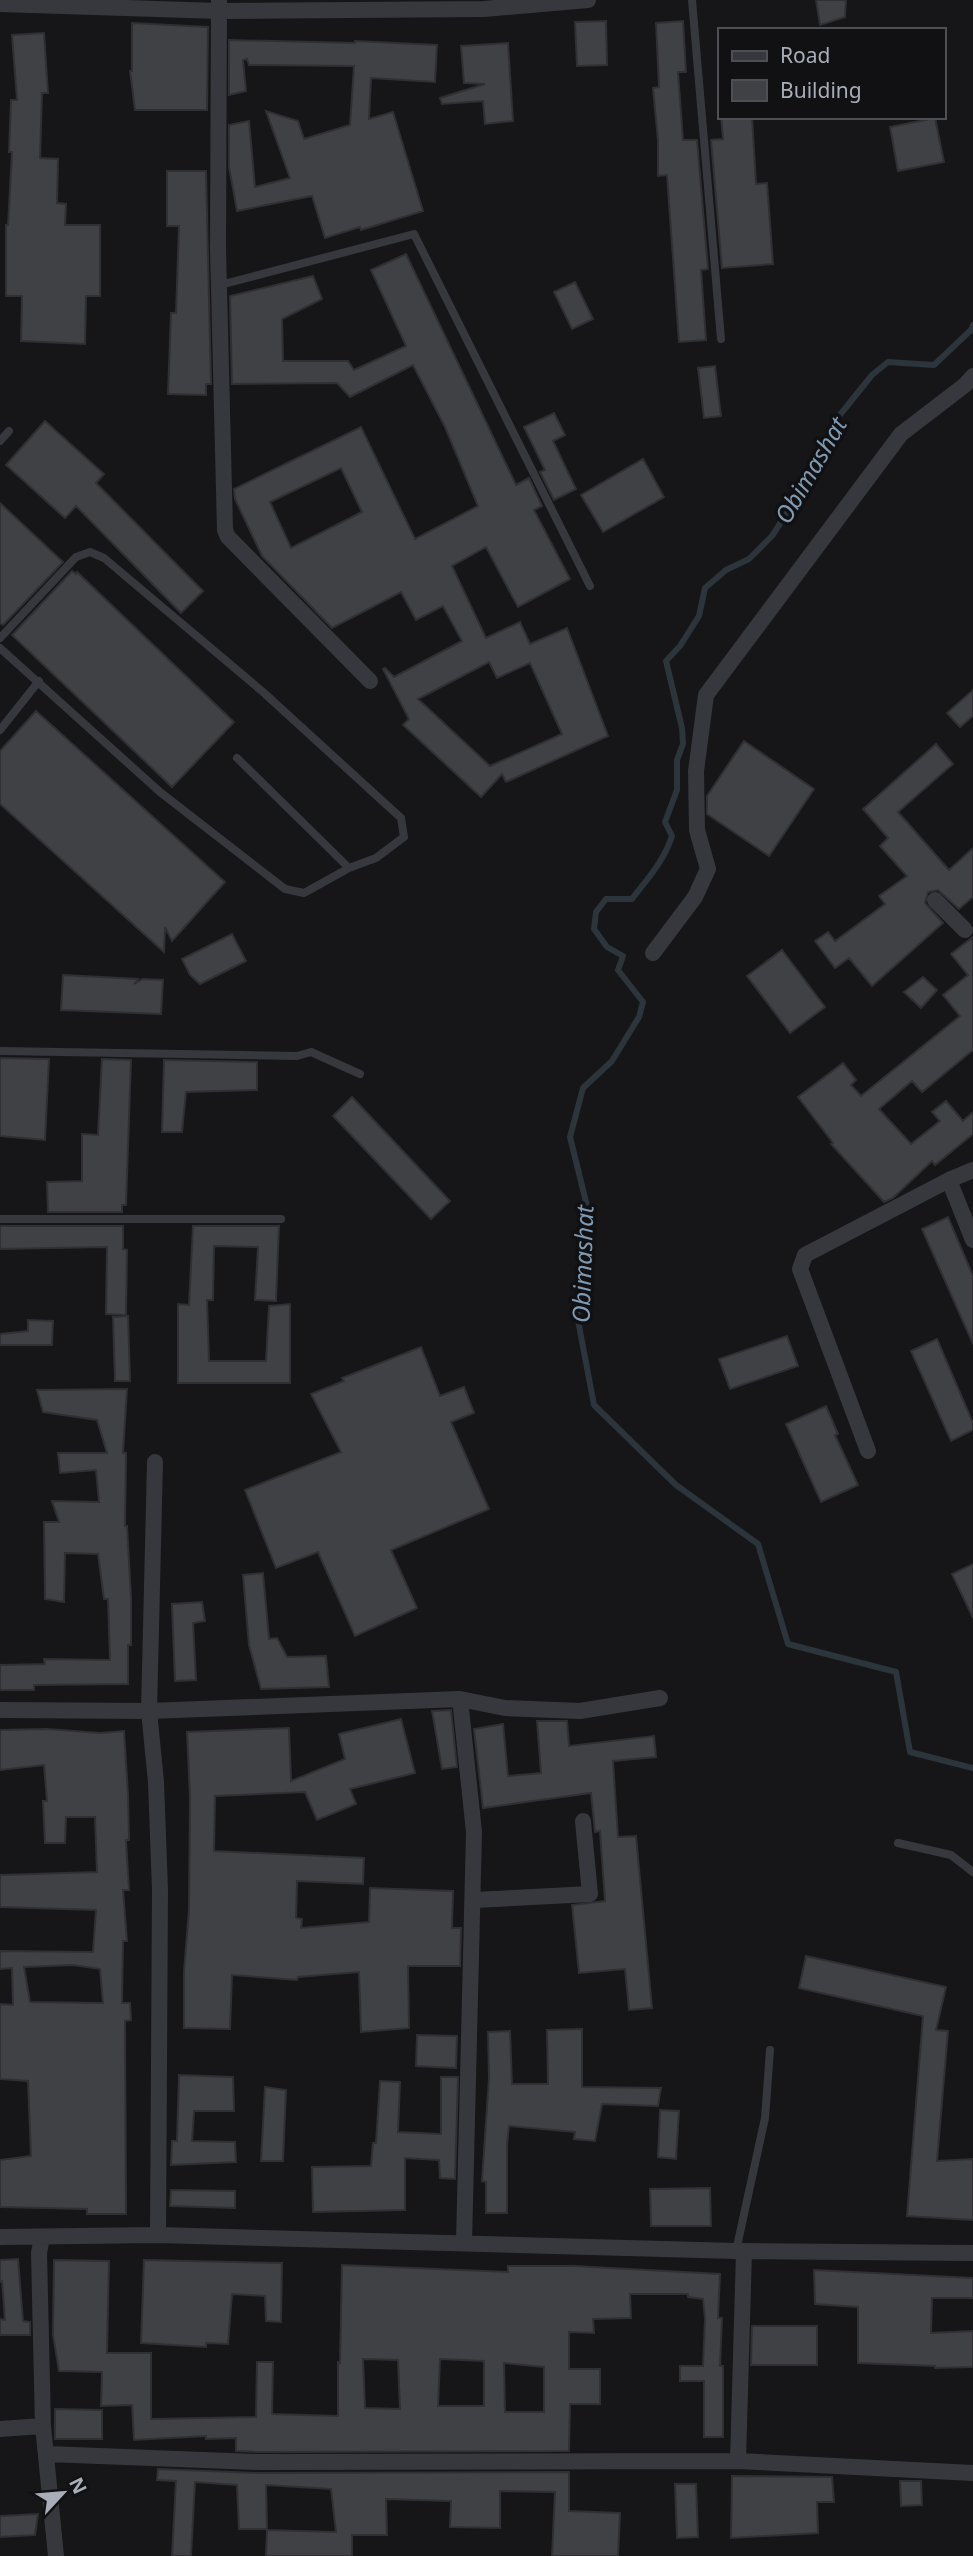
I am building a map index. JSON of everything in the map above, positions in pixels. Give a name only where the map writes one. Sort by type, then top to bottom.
[{"type":"street","points":[[0,4],[484,5],[588,0]]},
{"type":"street","points":[[219,5],[218,248],[225,530],[228,537],[370,681]]},
{"type":"street","points":[[653,953],[695,897],[708,869],[697,830],[696,771],[706,695],[901,434],[973,376]]},
{"type":"street","points":[[935,900],[970,930]]},
{"type":"street","points":[[868,1451],[800,1269],[805,1255],[948,1180],[973,1170]]},
{"type":"street","points":[[948,1180],[973,1241]]},
{"type":"street","points":[[155,1462],[149,1711],[156,1782],[160,1889],[158,2235]]},
{"type":"street","points":[[0,1710],[149,1711],[460,1699],[505,1708],[580,1711],[660,1698]]},
{"type":"street","points":[[460,1699],[474,1832],[464,2243]]},
{"type":"street","points":[[474,1900],[590,1894],[583,1821]]},
{"type":"street","points":[[0,2237],[158,2235],[740,2251],[973,2253]]},
{"type":"street","points":[[42,2237],[38,2253],[43,2426],[56,2556]]},
{"type":"street","points":[[738,2461],[740,2251]]},
{"type":"street","points":[[0,2429],[43,2426]]},
{"type":"street","points":[[47,2454],[259,2462],[738,2461],[973,2473]]},
{"type":"lane","points":[[691,0],[721,339]]},
{"type":"lane","points":[[220,285],[414,234],[590,586]]},
{"type":"lane","points":[[0,441],[9,431]]},
{"type":"lane","points":[[0,638],[76,557],[90,552],[104,558],[263,692],[401,818],[404,837],[376,858],[349,868],[304,892],[285,888],[160,792],[0,648]]},
{"type":"lane","points":[[0,730],[39,681]]},
{"type":"lane","points":[[237,758],[349,868]]},
{"type":"lane","points":[[0,1051],[297,1056],[311,1052],[360,1074]]},
{"type":"lane","points":[[0,1219],[281,1219]]},
{"type":"lane","points":[[898,1843],[951,1855],[973,1872]]},
{"type":"lane","points":[[740,2251],[765,2118],[769,2050]]},
{"type":"building","points":[[816,0],[846,0],[845,17],[820,25]]},
{"type":"building","points":[[606,21],[607,65],[577,66],[575,22]]},
{"type":"building","points":[[683,21],[686,72],[678,72],[683,140],[697,140],[708,269],[701,270],[706,340],[679,342],[667,175],[658,176],[653,88],[659,87],[656,23]]},
{"type":"building","points":[[132,23],[208,27],[207,110],[135,110],[130,71]]},
{"type":"building","points":[[44,33],[48,93],[42,93],[40,158],[58,159],[57,203],[66,204],[65,225],[100,225],[100,296],[86,296],[85,344],[21,341],[22,296],[6,296],[6,225],[12,152],[9,152],[11,100],[17,100],[12,35]]},
{"type":"building","points":[[229,40],[437,45],[435,82],[371,78],[369,119],[393,112],[423,211],[325,238],[312,196],[237,211],[229,167],[229,125],[249,121],[255,187],[290,178],[266,111],[298,121],[304,139],[350,125],[354,66],[249,65],[247,59],[243,60],[246,91],[229,95]]},
{"type":"building","points":[[508,43],[513,121],[485,124],[483,101],[442,104],[440,98],[485,84],[464,83],[461,46]]},
{"type":"building","points":[[721,119],[752,119],[756,184],[767,183],[773,264],[722,268],[711,140],[723,139]]},
{"type":"building","points":[[935,119],[944,162],[898,171],[890,127]]},
{"type":"building","points":[[167,171],[206,171],[211,384],[206,384],[206,395],[168,394],[171,313],[176,313],[179,226],[167,226]]},
{"type":"building","points":[[406,254],[516,485],[529,478],[542,506],[534,510],[570,579],[518,607],[486,547],[452,566],[486,638],[520,622],[530,644],[567,628],[608,736],[506,782],[502,774],[481,797],[403,725],[409,719],[383,669],[394,677],[462,641],[443,606],[416,620],[401,592],[332,628],[262,556],[235,499],[234,489],[361,427],[415,539],[478,506],[445,427],[413,365],[350,397],[337,383],[232,384],[230,296],[313,276],[322,299],[282,319],[283,361],[348,361],[354,370],[406,346],[371,270]],"holes":[[[341,468],[362,512],[291,548],[270,502]],[[489,662],[497,678],[530,663],[562,734],[490,766],[418,699]]]},
{"type":"building","points":[[575,282],[593,319],[572,329],[554,292]]},
{"type":"building","points":[[715,366],[721,416],[704,418],[698,368]]},
{"type":"building","points":[[554,413],[565,435],[553,441],[576,489],[554,500],[540,472],[545,470],[524,427]]},
{"type":"building","points":[[45,421],[104,474],[96,483],[203,591],[181,613],[76,506],[65,518],[6,465]]},
{"type":"building","points":[[643,459],[664,497],[603,532],[581,495]]},
{"type":"building","points":[[0,503],[63,562],[3,625],[0,623]]},
{"type":"building","points":[[72,571],[76,574],[77,572],[234,722],[172,787],[12,635]]},
{"type":"building","points":[[973,690],[973,716],[960,727],[947,713]]},
{"type":"building","points":[[36,711],[225,882],[172,941],[165,927],[164,952],[0,804],[0,751]]},
{"type":"building","points":[[744,741],[814,789],[769,856],[707,814],[707,796]]},
{"type":"building","points":[[936,744],[953,764],[898,812],[949,870],[973,848],[973,897],[959,909],[938,890],[928,892],[925,903],[943,923],[872,986],[849,958],[835,968],[815,941],[828,932],[835,941],[885,904],[879,896],[907,876],[880,846],[888,838],[863,809]]},
{"type":"building","points":[[232,934],[246,961],[200,984],[190,975],[182,959]]},
{"type":"building","points":[[973,937],[973,1050],[922,1092],[912,1081],[879,1109],[911,1144],[940,1121],[932,1112],[946,1101],[963,1121],[973,1112],[973,1134],[935,1165],[932,1161],[893,1198],[884,1202],[831,1144],[833,1143],[798,1097],[843,1063],[856,1080],[851,1085],[861,1096],[960,1016],[943,995],[968,975],[951,954]]},
{"type":"building","points":[[782,950],[825,1007],[790,1033],[747,976]]},
{"type":"building","points":[[63,975],[138,979],[134,984],[143,979],[163,980],[161,1014],[61,1010]]},
{"type":"building","points":[[923,977],[937,990],[921,1008],[904,992]]},
{"type":"building","points":[[0,1058],[49,1059],[45,1140],[0,1136]]},
{"type":"building","points":[[102,1059],[131,1060],[126,1205],[122,1205],[122,1212],[48,1212],[47,1182],[82,1181],[82,1134],[98,1135]]},
{"type":"building","points":[[164,1060],[257,1062],[257,1090],[186,1092],[182,1132],[162,1132]]},
{"type":"building","points":[[352,1097],[450,1201],[431,1219],[333,1116]]},
{"type":"building","points":[[948,1217],[973,1276],[973,1344],[922,1229]]},
{"type":"building","points":[[0,1226],[123,1226],[123,1249],[127,1250],[126,1315],[106,1314],[107,1247],[0,1249]]},
{"type":"building","points":[[193,1226],[279,1226],[276,1301],[255,1300],[258,1247],[214,1246],[213,1300],[207,1300],[209,1361],[266,1361],[269,1306],[290,1304],[290,1383],[178,1383],[178,1304],[189,1305]]},
{"type":"building","points":[[128,1316],[130,1381],[115,1381],[113,1317]]},
{"type":"building","points":[[28,1320],[53,1321],[52,1345],[0,1345],[0,1334],[28,1331]]},
{"type":"building","points":[[787,1336],[798,1366],[730,1389],[719,1359]]},
{"type":"building","points":[[937,1339],[973,1423],[973,1430],[951,1441],[911,1351]]},
{"type":"building","points":[[421,1347],[440,1396],[464,1387],[474,1413],[451,1422],[489,1509],[391,1550],[417,1608],[355,1636],[318,1552],[276,1568],[245,1490],[341,1452],[311,1394],[344,1381],[342,1378]]},
{"type":"building","points":[[127,1389],[123,1453],[126,1453],[125,1526],[131,1598],[128,1684],[34,1685],[34,1690],[0,1690],[0,1665],[45,1664],[44,1659],[110,1660],[108,1599],[104,1599],[98,1554],[65,1553],[64,1602],[45,1599],[44,1522],[59,1522],[52,1501],[99,1502],[96,1470],[60,1473],[58,1453],[107,1453],[97,1420],[43,1412],[37,1390]]},
{"type":"building","points":[[826,1406],[838,1434],[835,1435],[858,1485],[821,1502],[786,1424]]},
{"type":"building","points":[[973,1564],[973,1618],[952,1574]]},
{"type":"building","points":[[263,1573],[269,1639],[277,1638],[287,1657],[326,1656],[329,1687],[261,1689],[249,1645],[243,1575]]},
{"type":"building","points":[[202,1602],[205,1621],[193,1623],[196,1680],[175,1681],[172,1604]]},
{"type":"building","points":[[451,1710],[457,1767],[442,1769],[432,1711]]},
{"type":"building","points":[[401,1719],[415,1773],[350,1789],[356,1804],[317,1820],[305,1792],[215,1796],[214,1851],[364,1858],[363,1884],[297,1881],[296,1918],[302,1919],[301,1928],[369,1922],[370,1888],[453,1891],[452,1928],[461,1928],[460,1966],[408,1966],[409,2028],[361,2032],[359,1972],[298,1977],[297,1980],[232,1975],[230,2029],[184,2028],[184,1971],[189,1910],[190,1797],[187,1732],[289,1728],[291,1781],[345,1759],[339,1734]]},
{"type":"building","points":[[537,1721],[567,1721],[569,1746],[654,1736],[656,1757],[613,1761],[618,1837],[636,1836],[652,2008],[629,2010],[625,1969],[579,1973],[572,1905],[605,1901],[600,1831],[595,1832],[591,1793],[483,1808],[474,1729],[503,1724],[508,1776],[541,1773]]},
{"type":"building","points":[[47,1729],[100,1733],[124,1731],[129,1890],[123,1890],[127,1941],[123,1941],[122,2003],[130,2003],[131,2020],[125,2021],[126,2214],[87,2214],[87,2209],[0,2207],[0,2160],[31,2156],[28,2081],[0,2079],[0,2004],[13,2005],[12,1968],[0,1969],[0,1951],[93,1952],[96,1910],[0,1907],[0,1875],[97,1872],[95,1817],[66,1817],[65,1843],[45,1843],[43,1801],[47,1801],[44,1765],[0,1770],[0,1730]],"holes":[[[73,1965],[100,1969],[103,2003],[30,2002],[24,1967]]]},
{"type":"building","points":[[806,1956],[946,1987],[936,2030],[948,2031],[937,2161],[973,2159],[973,2220],[907,2216],[923,2016],[799,1988]]},
{"type":"building","points":[[582,2029],[582,2087],[661,2088],[658,2106],[602,2104],[595,2141],[574,2139],[575,2132],[509,2126],[507,2213],[486,2213],[486,2182],[482,2181],[489,2078],[488,2032],[510,2031],[512,2084],[548,2084],[547,2030]]},
{"type":"building","points":[[417,2035],[457,2036],[456,2068],[416,2066]]},
{"type":"building","points":[[179,2075],[233,2077],[234,2111],[194,2111],[192,2141],[235,2142],[236,2162],[171,2165],[172,2141],[177,2141]]},
{"type":"building","points":[[441,2077],[458,2077],[455,2179],[440,2178],[439,2160],[405,2158],[405,2210],[313,2212],[312,2167],[371,2166],[373,2143],[376,2143],[380,2081],[400,2082],[398,2132],[441,2134]]},
{"type":"building","points":[[265,2087],[286,2090],[283,2161],[261,2161]]},
{"type":"building","points":[[660,2110],[679,2111],[676,2159],[658,2157]]},
{"type":"building","points":[[710,2188],[711,2226],[651,2226],[650,2189]]},
{"type":"building","points":[[171,2190],[235,2191],[235,2208],[170,2206]]},
{"type":"building","points":[[18,2259],[23,2321],[30,2322],[30,2335],[0,2335],[0,2319],[5,2320],[0,2260]]},
{"type":"building","points":[[54,2260],[109,2261],[107,2353],[151,2353],[151,2419],[256,2417],[257,2362],[273,2362],[272,2414],[338,2416],[342,2265],[508,2272],[508,2266],[574,2266],[720,2274],[718,2318],[722,2318],[720,2366],[723,2366],[723,2437],[704,2437],[704,2381],[680,2381],[680,2366],[703,2366],[703,2299],[688,2297],[688,2294],[630,2294],[631,2318],[593,2319],[594,2333],[569,2332],[569,2369],[600,2369],[600,2404],[570,2404],[569,2451],[259,2452],[236,2451],[236,2438],[206,2439],[206,2436],[134,2440],[132,2405],[101,2406],[102,2372],[59,2371],[53,2335]],"holes":[[[363,2359],[398,2360],[400,2409],[365,2408]],[[440,2359],[484,2361],[484,2406],[438,2406]],[[504,2363],[544,2367],[544,2412],[505,2412]]]},
{"type":"building","points":[[144,2260],[282,2263],[281,2322],[266,2321],[265,2296],[232,2294],[228,2344],[206,2343],[206,2347],[141,2343]]},
{"type":"building","points":[[814,2270],[973,2278],[973,2298],[932,2298],[931,2333],[973,2331],[973,2367],[935,2368],[858,2363],[858,2307],[815,2304]]},
{"type":"building","points":[[752,2326],[817,2326],[817,2365],[751,2365]]},
{"type":"building","points":[[55,2409],[102,2410],[102,2439],[55,2439]]},
{"type":"building","points":[[158,2469],[259,2473],[569,2472],[569,2511],[620,2513],[618,2556],[552,2556],[555,2492],[500,2491],[500,2528],[450,2527],[451,2501],[386,2499],[387,2535],[352,2535],[352,2556],[266,2556],[267,2530],[336,2532],[331,2489],[266,2485],[267,2529],[239,2529],[237,2485],[195,2482],[191,2556],[172,2556],[176,2481],[157,2480]]},
{"type":"building","points":[[732,2476],[832,2477],[834,2502],[817,2502],[818,2533],[731,2538]]},
{"type":"building","points":[[900,2481],[921,2481],[922,2505],[901,2506]]},
{"type":"building","points":[[675,2484],[696,2484],[698,2537],[677,2538]]},
{"type":"building","points":[[38,2514],[35,2535],[0,2537],[0,2516]]},
{"type":"waterway","name":"Obimashat","points":[[973,325],[934,365],[888,362],[872,375],[839,416],[805,485],[772,536],[749,559],[726,570],[705,588],[699,616],[680,646],[666,661],[682,728],[683,744],[677,760],[677,790],[665,822],[672,836],[660,861],[632,899],[606,899],[596,912],[594,929],[607,947],[623,956],[618,970],[643,1002],[639,1017],[612,1061],[583,1088],[570,1137],[587,1206],[587,1269],[577,1315],[594,1405],[676,1485],[758,1544],[788,1644],[896,1672],[910,1752],[973,1768]]}]
